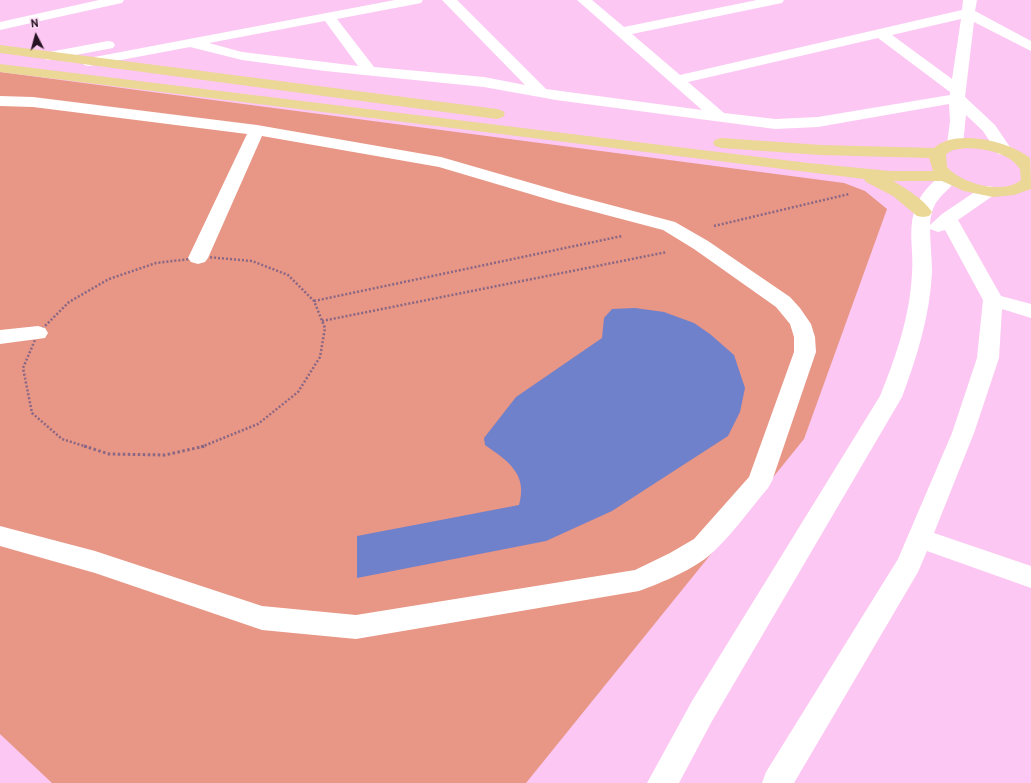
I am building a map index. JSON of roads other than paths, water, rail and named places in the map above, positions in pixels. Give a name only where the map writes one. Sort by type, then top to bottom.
[{"type":"main road","points":[[0,49],[90,62],[509,115]]},
{"type":"main road","points":[[0,68],[864,174],[948,177]]},
{"type":"main road","points":[[611,129],[730,144],[821,150],[938,153]]},
{"type":"main road","points":[[955,144],[979,144],[1005,150],[1026,165],[1030,172],[1030,180],[1024,186],[1015,190],[988,191],[961,184],[948,177],[938,168],[936,160],[938,153],[944,148],[955,144]]},
{"type":"main road","points":[[1005,150],[1031,145]]},
{"type":"main road","points":[[864,174],[898,191],[913,201],[923,212]]},
{"type":"street","points":[[0,26],[117,0]]},
{"type":"street","points":[[90,62],[416,0]]},
{"type":"street","points":[[449,0],[540,92]]},
{"type":"street","points":[[584,0],[720,117]]},
{"type":"street","points":[[621,32],[777,0]]},
{"type":"street","points":[[677,80],[881,33],[969,7],[1031,47]]},
{"type":"street","points":[[955,144],[958,121],[957,94],[969,7]]},
{"type":"street","points":[[329,17],[369,71]]},
{"type":"street","points":[[881,33],[957,94],[984,123],[1005,150]]},
{"type":"street","points":[[49,56],[119,42]]},
{"type":"street","points":[[191,43],[242,56],[325,68],[484,82],[540,92],[775,124],[818,122],[957,94]]},
{"type":"street","points":[[0,100],[33,102],[258,130],[441,162],[563,198],[669,226],[693,240],[783,302],[795,313],[801,323],[806,338],[805,352],[760,481],[703,546],[679,561],[640,580],[356,627],[262,618],[96,562],[0,536]]},
{"type":"street","points":[[198,258],[258,130]]},
{"type":"street","points":[[662,783],[702,711],[891,397],[906,359],[914,330],[922,272],[921,226],[923,212],[933,194],[948,177]]},
{"type":"street","points":[[922,241],[948,218],[988,191]]},
{"type":"street","points":[[777,783],[909,564],[963,432],[988,358],[993,300],[948,218]]},
{"type":"street","points":[[993,300],[1031,311]]},
{"type":"street","points":[[0,337],[38,333]]},
{"type":"street","points":[[920,538],[1031,576]]},
{"type":"water","points":[[635,308],[664,312],[694,323],[710,334],[734,355],[745,388],[740,412],[728,436],[612,511],[546,541],[357,578],[357,536],[519,505],[521,485],[514,469],[485,445],[484,438],[516,397],[602,338],[604,318],[612,309]]}]
